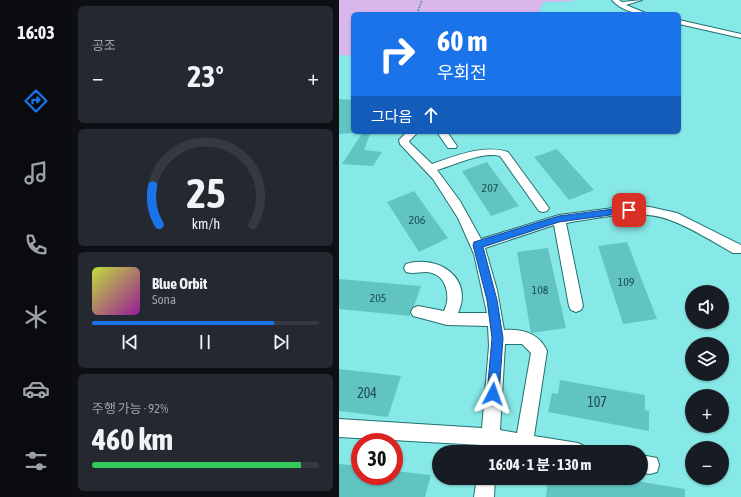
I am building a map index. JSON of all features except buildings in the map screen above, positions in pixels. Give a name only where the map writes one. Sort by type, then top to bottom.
[{"type":"street","points":[[618,2],[639,0]]},
{"type":"street","points":[[618,2],[626,8],[638,12]]},
{"type":"street","points":[[681,22],[741,36]]},
{"type":"street","points":[[411,134],[404,140],[405,144],[419,156],[430,169],[461,212],[478,245],[492,300],[497,338],[489,444]]},
{"type":"street","points":[[443,134],[452,146]]},
{"type":"street","points":[[430,169],[490,151],[501,152],[543,208]]},
{"type":"street","points":[[478,245],[559,219],[629,210],[662,213],[673,216],[738,249]]},
{"type":"street","points":[[559,219],[565,242],[576,306]]},
{"type":"street","points":[[411,268],[430,267],[445,272],[452,283],[454,297],[453,307],[447,318]]},
{"type":"street","points":[[418,312],[473,322],[494,319]]},
{"type":"street","points":[[497,338],[513,336],[524,337],[534,343],[539,351],[524,445]]},
{"type":"street","points":[[339,428],[501,445]]},
{"type":"street","points":[[483,497],[485,485]]},
{"type":"path","points":[[418,12],[422,0]]},
{"type":"shaded area","points":[[339,0],[574,1],[544,2],[538,12],[351,12],[351,56],[339,55]]},
{"type":"route","points":[[493,394],[497,338],[492,300],[478,245],[559,219],[629,210]]}]
